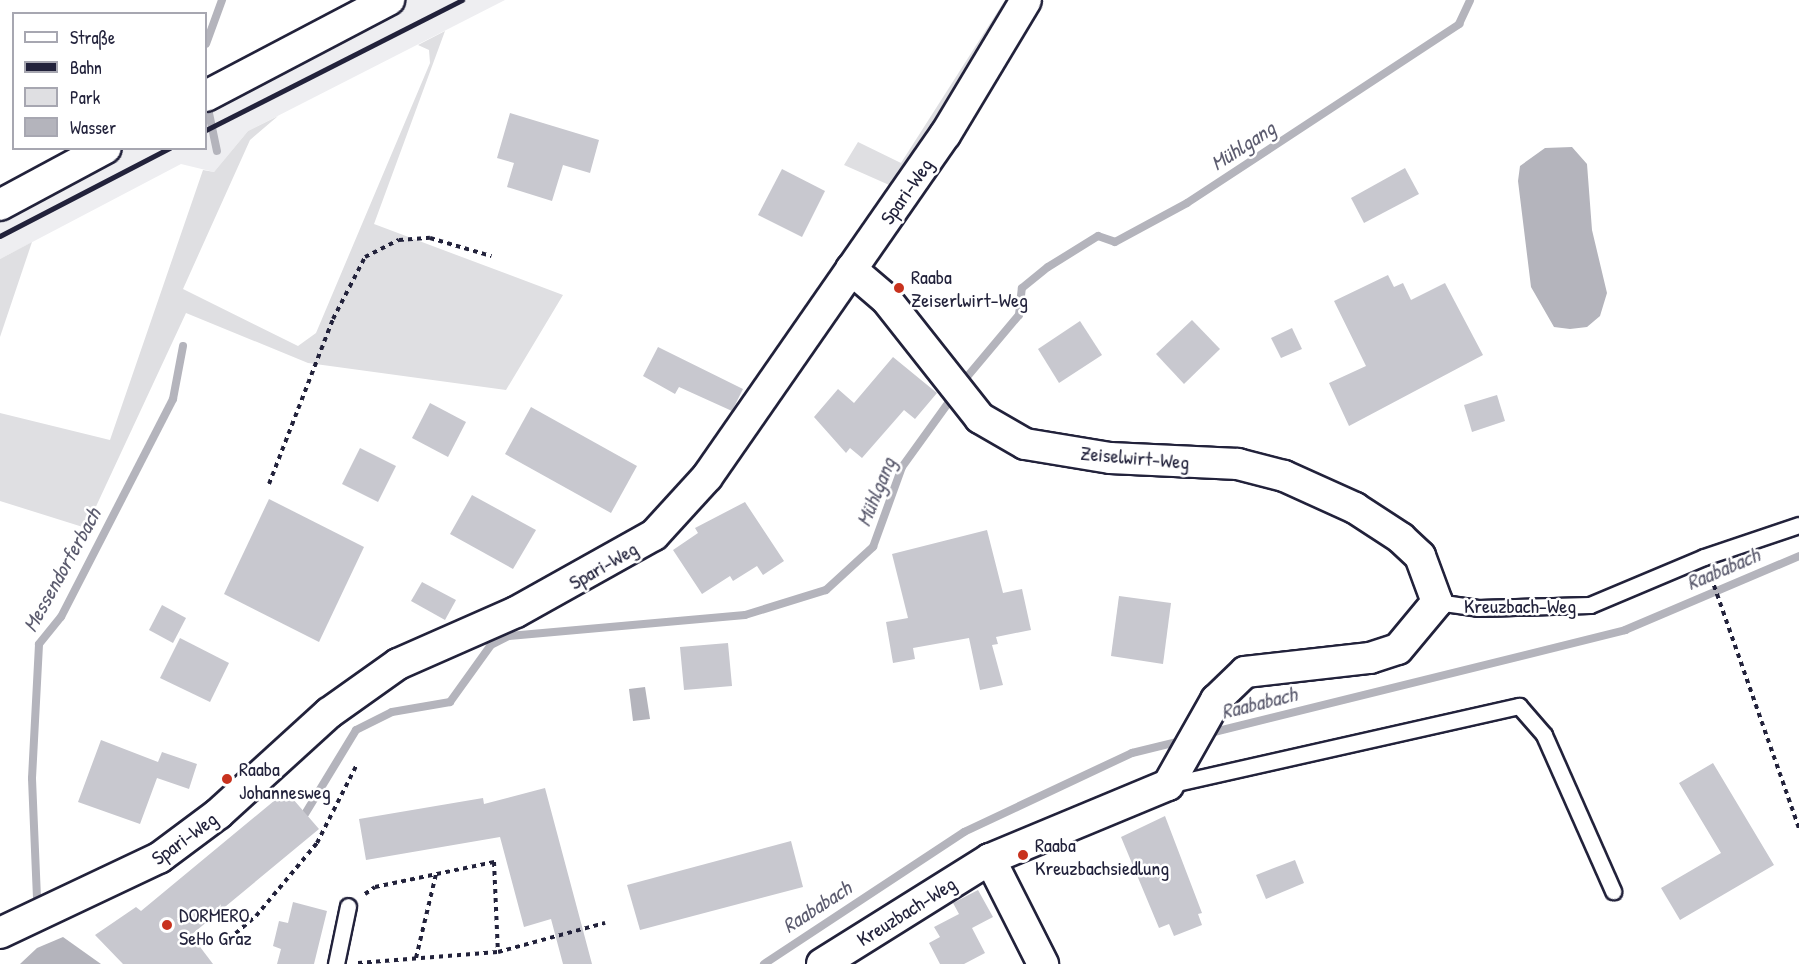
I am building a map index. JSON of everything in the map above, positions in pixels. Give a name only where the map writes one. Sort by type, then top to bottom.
[{"type":"street","points":[[213,91],[389,0]]},
{"type":"street","name":"Spari-Weg","points":[[0,933],[159,858],[218,814],[329,713],[398,664],[516,612],[654,535],[706,477],[945,135],[1026,0]]},
{"type":"street","points":[[0,205],[102,150]]},
{"type":"street","name":"Zeiselwirt-Weg","points":[[851,270],[886,299],[980,418],[1025,444],[1110,458],[1238,464],[1321,491],[1401,538],[1420,556],[1437,602]]},
{"type":"street","name":"Kreuzbach-Weg","points":[[822,964],[990,859],[1174,772],[1216,700],[1245,672],[1370,658],[1398,649],[1437,602]]},
{"type":"street","points":[[990,859],[1043,964]]},
{"type":"lane","name":"Kreuzbach-Weg","points":[[1437,602],[1478,608],[1590,604],[1704,557],[1799,525]]},
{"type":"lane","name":"Kreuzbach-Weg","points":[[1174,772],[1519,706],[1544,735],[1613,891]]},
{"type":"lane","points":[[336,964],[348,906]]},
{"type":"path","points":[[268,484],[333,319],[365,257],[399,240],[429,238],[491,256]]},
{"type":"path","points":[[1709,571],[1799,828]]},
{"type":"path","points":[[222,945],[256,916],[317,843],[356,766]]},
{"type":"path","points":[[348,906],[375,888],[494,862],[498,952]]},
{"type":"path","points":[[416,958],[436,874]]},
{"type":"path","points":[[353,963],[498,952],[605,923]]},
{"type":"shaded area","points":[[404,0],[505,0],[248,131],[214,172],[181,164],[0,259],[0,210],[119,150],[207,150],[207,105]]},
{"type":"green space","points":[[1005,0],[1014,0],[896,188],[844,165],[858,142],[901,163]]},
{"type":"green space","points":[[445,31],[374,224],[563,295],[506,390],[308,363],[186,313],[86,528],[0,501],[0,413],[110,440],[203,170],[214,172],[248,131],[278,116],[250,140],[183,289],[298,346],[316,333],[430,63],[429,50],[418,45]]},
{"type":"green space","points":[[32,242],[0,337],[0,259]]},
{"type":"water","points":[[1572,147],[1587,164],[1592,230],[1607,293],[1600,316],[1587,327],[1570,329],[1554,327],[1531,287],[1518,181],[1520,166],[1545,148]]},
{"type":"water","points":[[645,687],[650,719],[633,721],[629,689]]},
{"type":"water","points":[[63,937],[101,964],[20,964],[37,948]]},
{"type":"building","points":[[510,113],[599,140],[590,173],[563,165],[552,201],[507,187],[514,163],[497,158]]},
{"type":"building","points":[[1405,168],[1419,194],[1364,223],[1351,198]]},
{"type":"building","points":[[782,169],[825,191],[802,237],[758,215]]},
{"type":"building","points":[[1388,275],[1394,287],[1403,283],[1411,300],[1445,283],[1483,355],[1349,426],[1329,383],[1366,366],[1334,301]]},
{"type":"building","points":[[1192,320],[1220,349],[1184,384],[1156,354]]},
{"type":"building","points":[[1080,321],[1102,355],[1059,383],[1038,349]]},
{"type":"building","points":[[1292,328],[1302,349],[1281,358],[1271,338]]},
{"type":"building","points":[[658,347],[743,389],[732,411],[679,387],[675,394],[643,376]]},
{"type":"building","points":[[893,357],[937,393],[915,419],[904,410],[862,458],[850,448],[846,453],[814,417],[838,389],[854,403]]},
{"type":"building","points":[[1497,395],[1505,421],[1472,432],[1464,405]]},
{"type":"building","points":[[430,403],[466,422],[448,457],[412,438]]},
{"type":"building","points":[[531,407],[637,466],[611,513],[505,454]]},
{"type":"building","points":[[360,448],[396,466],[378,502],[342,484]]},
{"type":"building","points":[[472,495],[536,530],[513,569],[450,534]]},
{"type":"building","points":[[269,499],[364,547],[319,642],[224,594]]},
{"type":"building","points":[[745,502],[784,561],[763,575],[757,566],[733,581],[730,576],[702,594],[673,550],[698,533],[695,528]]},
{"type":"building","points":[[987,530],[1003,593],[1022,589],[1031,630],[996,637],[998,644],[992,645],[1003,685],[980,690],[969,638],[913,648],[915,659],[893,663],[886,622],[908,618],[892,554]]},
{"type":"building","points":[[422,582],[456,600],[445,620],[411,601]]},
{"type":"building","points":[[1119,596],[1171,603],[1163,664],[1111,656]]},
{"type":"building","points":[[162,605],[186,618],[173,643],[149,630]]},
{"type":"building","points":[[180,638],[229,663],[210,702],[160,678]]},
{"type":"building","points":[[728,643],[732,686],[684,690],[680,647]]},
{"type":"building","points":[[101,740],[158,762],[162,752],[197,764],[189,789],[157,778],[140,824],[78,802]]},
{"type":"building","points":[[1713,763],[1774,865],[1680,920],[1661,888],[1721,853],[1679,783]]},
{"type":"building","points":[[545,788],[592,964],[563,964],[551,919],[524,927],[500,837],[366,860],[359,819],[483,798],[484,804]]},
{"type":"building","points":[[286,791],[319,829],[191,935],[213,964],[123,964],[95,935],[136,907],[141,911]]},
{"type":"building","points":[[1165,816],[1202,913],[1198,914],[1202,925],[1174,936],[1169,924],[1159,928],[1121,837]]},
{"type":"building","points":[[791,841],[803,887],[640,930],[627,885]]},
{"type":"building","points":[[1295,860],[1304,883],[1266,899],[1256,875]]},
{"type":"building","points":[[978,890],[993,917],[972,928],[985,953],[964,964],[940,964],[929,943],[940,937],[934,927],[959,914],[953,903]]},
{"type":"building","points":[[293,902],[327,911],[314,964],[277,964],[281,949],[273,946],[279,921],[288,923]]},
{"type":"waterway","name":"Messendorferbach","points":[[207,41],[222,0]]},
{"type":"waterway","name":"Mühlgang","points":[[961,384],[1019,315],[1022,288],[1048,267],[1098,236],[1115,242],[1187,203],[1459,24],[1470,0]]},
{"type":"waterway","name":"Messendorferbach","points":[[207,104],[217,151]]},
{"type":"waterway","name":"Messendorferbach","points":[[37,898],[32,778],[39,644],[61,617],[173,399],[183,346]]},
{"type":"waterway","name":"Mühlgang","points":[[305,814],[356,730],[392,712],[450,702],[491,645],[509,636],[745,615],[826,590],[873,547],[902,467],[954,395]]},
{"type":"waterway","name":"Raababach","points":[[1206,734],[1625,630],[1799,556]]},
{"type":"waterway","name":"Raababach","points":[[764,964],[964,832],[1132,753],[1185,740]]},
{"type":"railway","points":[[207,129],[462,0]]},
{"type":"railway","points":[[0,236],[166,150]]},
{"type":"place","name":"Raaba Zeiserlwirt-Weg","points":[[899,288]]},
{"type":"place","name":"Raaba Johannesweg","points":[[227,779]]},
{"type":"place","name":"Raaba Kreuzbachsiedlung","points":[[1023,855]]},
{"type":"place","name":"DORMERO SeHo Graz","points":[[167,925]]}]
